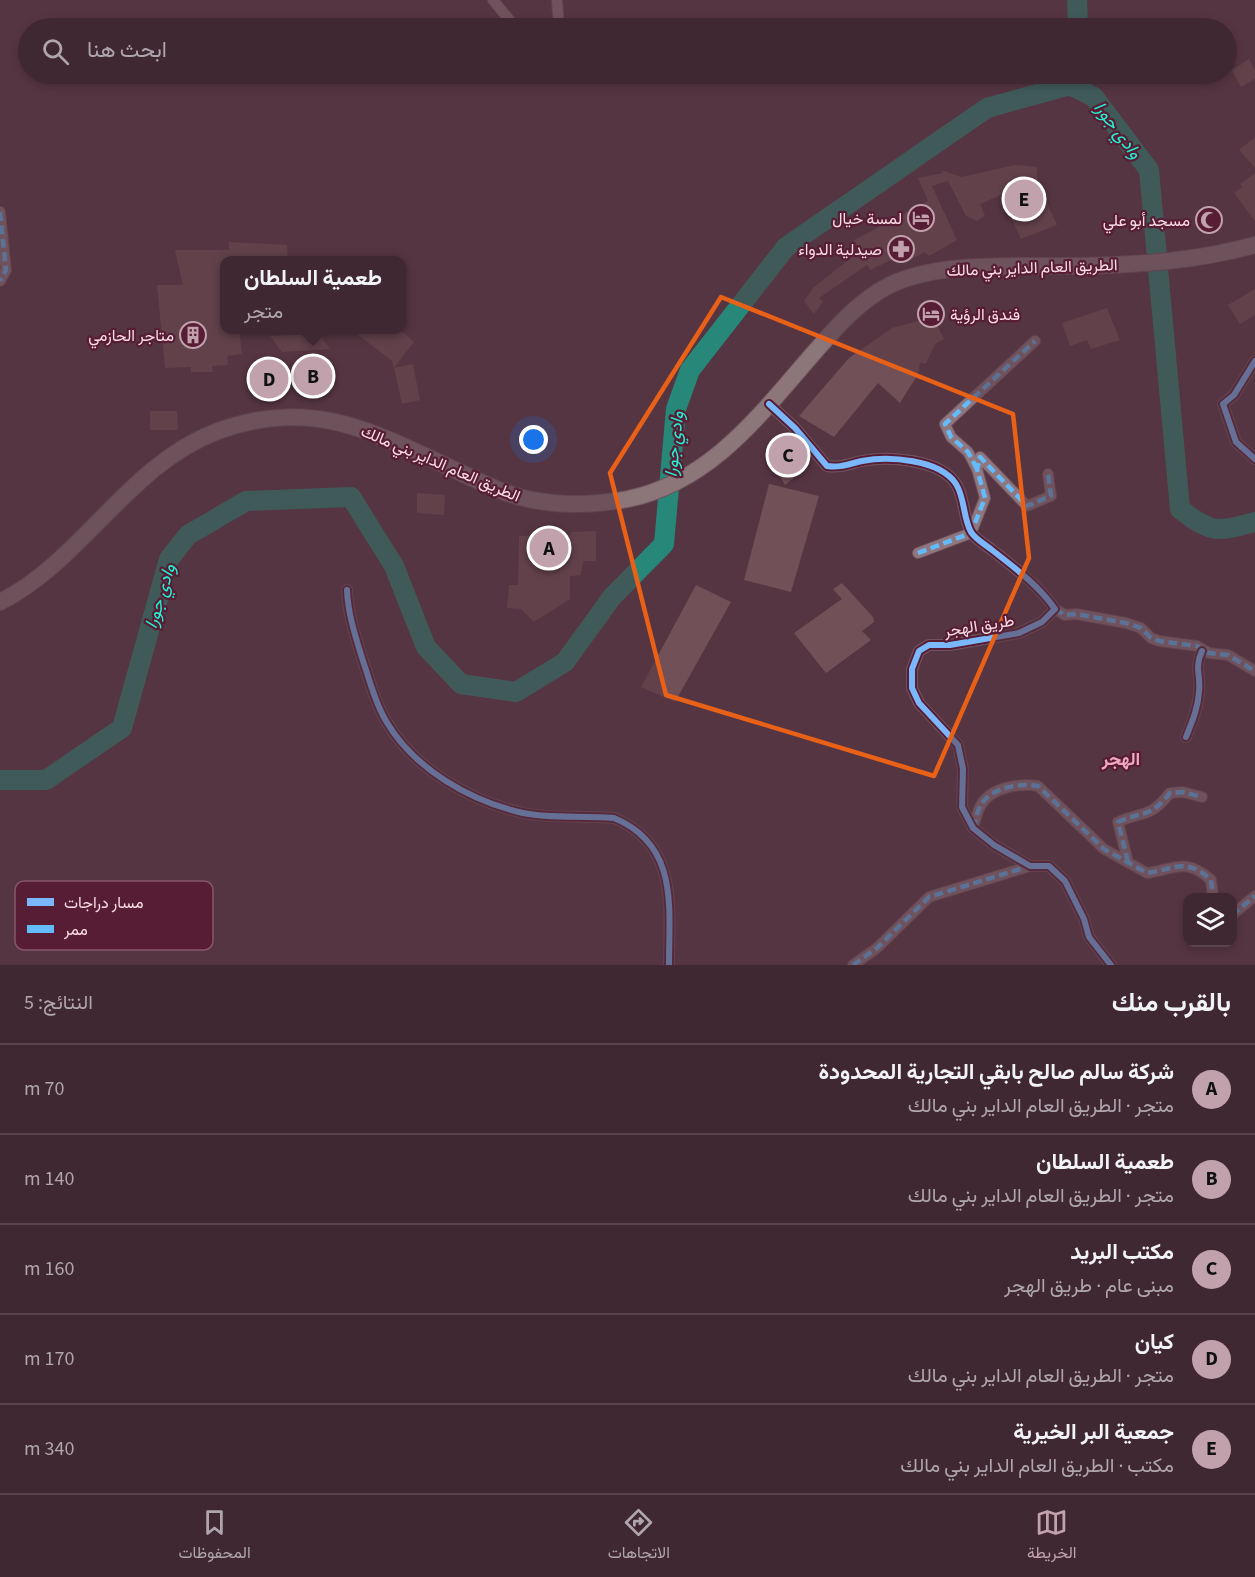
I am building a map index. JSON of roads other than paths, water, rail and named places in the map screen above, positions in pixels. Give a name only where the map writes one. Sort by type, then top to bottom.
[{"type":"main road","name":"الطريق العام الداير بني مالك","points":[[0,602],[17,594],[55,564],[129,491],[172,455],[214,432],[250,421],[282,416],[345,423],[386,438],[494,488],[527,499],[576,504],[626,499],[663,489],[721,454],[747,430],[852,310],[890,285],[937,271],[1184,260],[1255,245]]},
{"type":"street","points":[[493,0],[508,18]]},
{"type":"street","points":[[557,0],[558,18]]},
{"type":"street","points":[[0,212],[6,270],[0,281]]},
{"type":"street","points":[[918,553],[971,533],[985,498],[977,469],[969,453],[951,437],[945,424],[1035,341]]},
{"type":"street","points":[[1255,361],[1234,395],[1223,404],[1236,442],[1255,459]]},
{"type":"street","points":[[769,404],[795,428],[827,466],[843,468],[861,461],[883,459],[929,466],[945,474],[956,484],[971,533],[1027,577],[1045,594],[1055,609],[1065,615],[1077,614],[1126,623],[1141,628],[1151,638],[1197,646],[1202,651],[1228,655],[1255,671]]},
{"type":"street","points":[[977,469],[980,457],[1027,506],[1051,496],[1048,474]]},
{"type":"street","points":[[347,590],[347,604],[357,640],[386,721],[403,743],[425,765],[465,793],[484,801],[526,813],[614,818],[627,824],[649,843],[666,874],[669,888],[669,965]]},
{"type":"street","name":"طريق الهجر","points":[[973,828],[963,807],[963,770],[958,745],[919,703],[912,688],[912,669],[919,651],[929,645],[950,645],[1019,633],[1036,626],[1055,609]]},
{"type":"street","points":[[1186,737],[1197,709],[1200,688],[1197,663],[1202,651]]},
{"type":"street","points":[[1030,866],[994,845],[973,828],[981,804],[991,794],[1017,786],[1038,786],[1104,849],[1147,873],[1172,866],[1189,866],[1211,880],[1213,893]]},
{"type":"street","points":[[1128,862],[1118,822],[1131,816],[1148,814],[1159,807],[1170,793],[1183,792],[1202,797]]},
{"type":"street","points":[[853,965],[877,948],[929,897],[1030,866],[1049,866],[1065,881],[1084,919],[1089,937],[1111,965]]},
{"type":"street","points":[[1237,912],[1255,896]]},
{"type":"waterway","points":[[1077,0],[1078,18]]},
{"type":"waterway","name":"وادي جورا","points":[[0,780],[46,780],[122,728],[169,559],[188,535],[246,501],[351,497],[394,566],[426,647],[461,684],[516,692],[565,662],[612,597],[664,544],[676,409],[690,370],[786,247],[987,108],[1070,85],[1094,97],[1149,170],[1180,509],[1200,523],[1215,529],[1232,528],[1255,522]]},
{"type":"place","name":"جمعية البر الخيرية","points":[[1024,199]]},
{"type":"place","name":"لمسة خيال","points":[[921,218]]},
{"type":"place","name":"مسجد أبو علي","points":[[1209,220]]},
{"type":"place","name":"صيدلية الدواء","points":[[901,249]]},
{"type":"place","name":"فندق الرؤية","points":[[931,314]]},
{"type":"place","name":"متاجر الحازمي","points":[[193,335]]},
{"type":"place","name":"طعمية السلطان","points":[[313,376]]},
{"type":"place","name":"كيان","points":[[269,379]]},
{"type":"place","name":"مكتب البريد","points":[[788,455]]},
{"type":"place","name":"شركة سالم صالح بابقي التجارية المحدودة","points":[[549,548]]},
{"type":"district","name":"الهجر","points":[[1121,759]]}]
